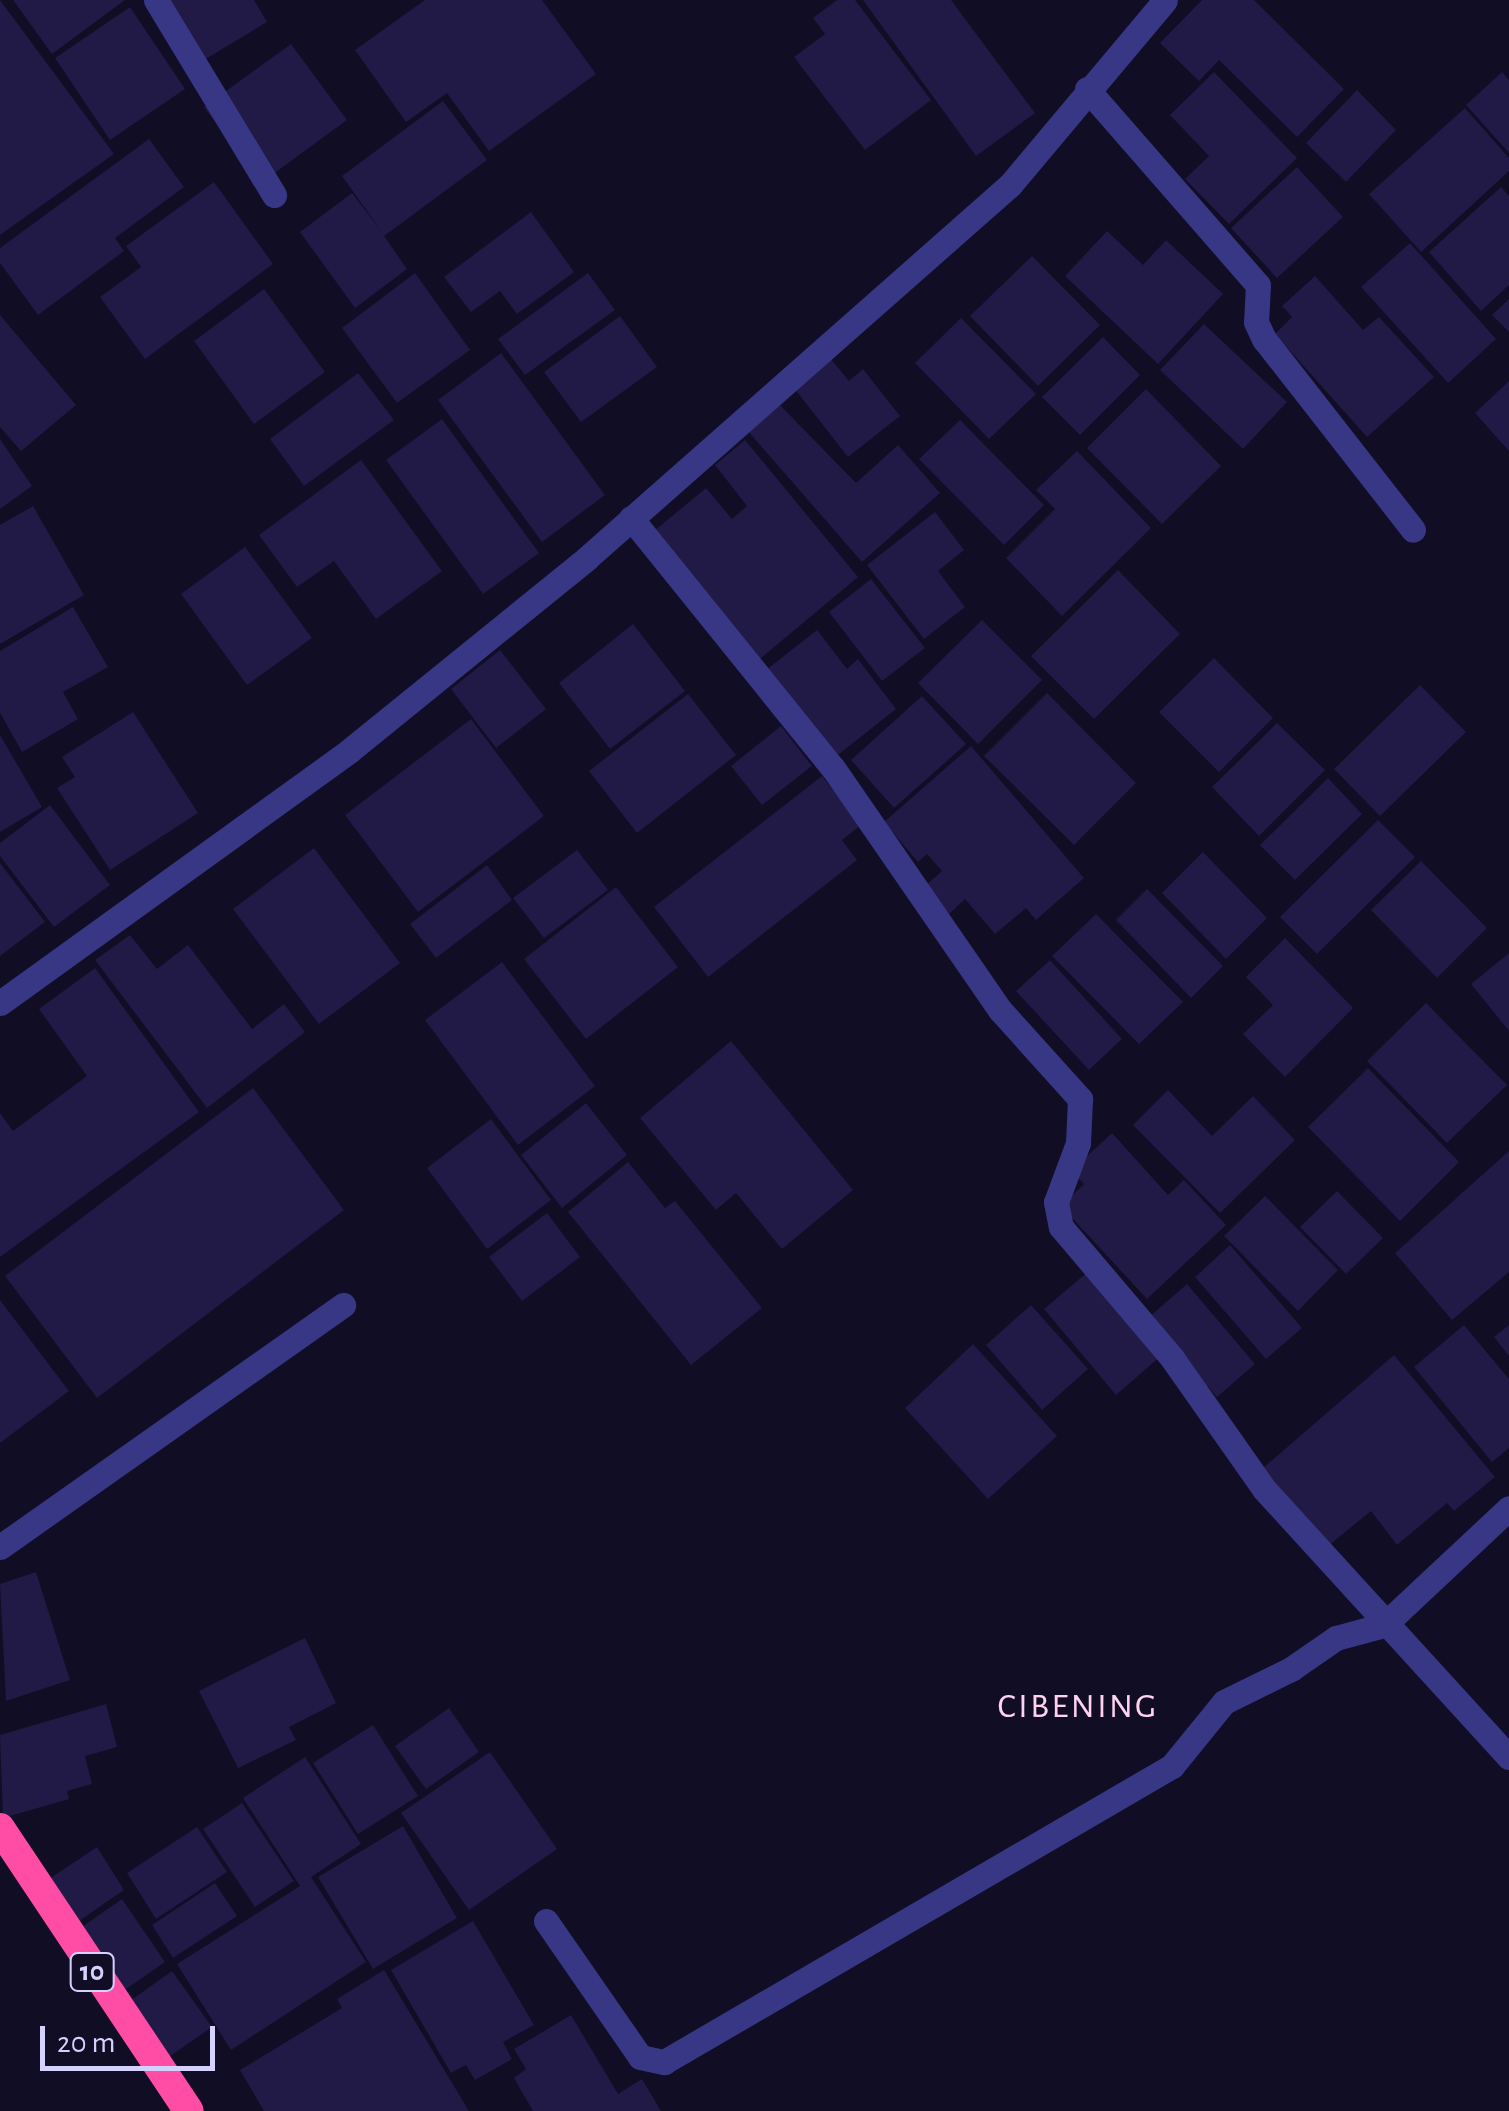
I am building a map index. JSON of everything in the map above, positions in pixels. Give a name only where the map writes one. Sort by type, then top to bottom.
[{"type":"highway","name":"10","points":[[0,1828],[189,2111]]},
{"type":"street","points":[[156,0],[274,196]]},
{"type":"street","points":[[0,1002],[349,751],[631,518],[1010,185],[1164,0]]},
{"type":"street","points":[[1087,90],[1258,285],[1256,322],[1264,339],[1412,530]]},
{"type":"street","points":[[631,518],[833,768],[1000,1010],[1064,1074],[1082,1112],[1078,1142],[1059,1186],[1061,1227],[1172,1358],[1264,1489],[1509,1756]]},
{"type":"street","points":[[0,1547],[344,1305]]},
{"type":"street","points":[[546,1921],[640,2057],[664,2062],[1172,1766],[1224,1702],[1336,1638],[1384,1624],[1509,1508]]},
{"type":"building","points":[[0,0],[114,154],[0,235]]},
{"type":"building","points":[[13,0],[125,0],[52,54]]},
{"type":"building","points":[[169,0],[254,0],[267,22],[204,60]]},
{"type":"building","points":[[425,0],[542,0],[596,74],[489,151],[447,93],[406,122],[355,50]]},
{"type":"building","points":[[837,0],[855,0],[931,100],[865,150],[794,57],[825,34],[813,18]]},
{"type":"building","points":[[863,0],[951,0],[1035,113],[976,156]]},
{"type":"building","points":[[1202,0],[1254,0],[1344,89],[1297,137],[1219,60],[1199,81],[1160,43]]},
{"type":"building","points":[[130,7],[185,89],[110,140],[55,58]]},
{"type":"building","points":[[291,44],[347,120],[261,183],[204,107]]},
{"type":"building","points":[[1214,72],[1297,158],[1229,224],[1185,179],[1209,156],[1170,115]]},
{"type":"building","points":[[1502,72],[1509,80],[1509,153],[1466,105]]},
{"type":"building","points":[[1357,90],[1396,130],[1346,182],[1306,143]]},
{"type":"building","points":[[443,101],[487,160],[384,236],[407,269],[355,308],[300,232],[352,193],[382,232],[342,176]]},
{"type":"building","points":[[1465,108],[1509,158],[1509,171],[1421,252],[1369,194]]},
{"type":"building","points":[[149,139],[184,187],[115,238],[124,251],[38,315],[0,263],[0,248]]},
{"type":"building","points":[[1297,167],[1343,217],[1277,278],[1231,228]]},
{"type":"building","points":[[214,182],[273,264],[145,359],[100,297],[141,267],[126,246]]},
{"type":"building","points":[[1501,187],[1509,196],[1509,285],[1481,311],[1429,252]]},
{"type":"building","points":[[531,212],[574,272],[517,314],[500,291],[471,312],[444,277]]},
{"type":"building","points":[[1107,231],[1143,265],[1166,240],[1223,294],[1158,364],[1065,276]]},
{"type":"building","points":[[1410,243],[1496,339],[1448,383],[1361,287]]},
{"type":"building","points":[[1032,256],[1100,325],[1038,386],[970,316]]},
{"type":"building","points":[[415,273],[470,350],[397,403],[342,328]]},
{"type":"building","points":[[588,273],[615,310],[525,375],[498,339]]},
{"type":"building","points":[[1315,276],[1363,330],[1379,317],[1434,377],[1367,437],[1275,334],[1292,317],[1282,306]]},
{"type":"building","points":[[264,289],[325,372],[254,424],[194,341]]},
{"type":"building","points":[[1509,299],[1509,332],[1492,315]]},
{"type":"building","points":[[0,315],[76,405],[21,451],[0,427]]},
{"type":"building","points":[[620,316],[657,367],[581,422],[544,372]]},
{"type":"building","points":[[961,318],[1036,394],[989,439],[915,363]]},
{"type":"building","points":[[1204,324],[1287,402],[1243,449],[1160,370]]},
{"type":"building","points":[[1103,337],[1140,375],[1080,435],[1042,397]]},
{"type":"building","points":[[501,353],[605,495],[542,542],[438,400]]},
{"type":"building","points":[[831,359],[849,381],[863,369],[900,416],[848,457],[794,388]]},
{"type":"building","points":[[358,373],[394,420],[304,486],[270,439]]},
{"type":"building","points":[[1509,381],[1509,451],[1475,413]]},
{"type":"building","points":[[1146,389],[1221,466],[1162,524],[1087,448]]},
{"type":"building","points":[[778,403],[856,483],[898,445],[940,493],[862,562],[747,430]]},
{"type":"building","points":[[442,419],[539,553],[483,594],[386,460]]},
{"type":"building","points":[[960,420],[1044,505],[1004,545],[919,459]]},
{"type":"building","points":[[0,439],[32,486],[0,509]]},
{"type":"building","points":[[745,440],[858,577],[760,659],[654,531],[706,488],[732,519],[747,506],[715,465]]},
{"type":"building","points":[[1077,451],[1151,528],[1062,616],[1006,558],[1055,509],[1036,490]]},
{"type":"building","points":[[361,460],[442,571],[376,619],[334,561],[297,587],[259,535]]},
{"type":"building","points":[[33,506],[84,595],[0,644],[0,525]]},
{"type":"building","points":[[935,512],[964,550],[938,571],[965,607],[924,639],[867,565]]},
{"type":"building","points":[[245,547],[312,638],[247,685],[181,594]]},
{"type":"building","points":[[1118,570],[1180,634],[1094,719],[1031,656]]},
{"type":"building","points":[[871,579],[925,648],[882,681],[829,612]]},
{"type":"building","points":[[73,607],[108,667],[63,692],[78,719],[22,752],[0,713],[0,651]]},
{"type":"building","points":[[982,620],[1042,680],[978,744],[918,683]]},
{"type":"building","points":[[633,624],[685,691],[610,749],[559,683]]},
{"type":"building","points":[[817,630],[847,669],[858,659],[896,709],[834,758],[766,670]]},
{"type":"building","points":[[500,650],[546,709],[496,748],[451,689]]},
{"type":"building","points":[[1214,658],[1273,718],[1219,772],[1159,712]]},
{"type":"building","points":[[1420,685],[1466,732],[1380,816],[1334,769]]},
{"type":"building","points":[[1047,693],[1136,783],[1074,845],[984,756]]},
{"type":"building","points":[[688,694],[736,755],[637,833],[589,771]]},
{"type":"building","points":[[922,696],[966,744],[894,808],[851,760]]},
{"type":"building","points":[[133,712],[198,813],[110,870],[57,788],[75,777],[62,757]]},
{"type":"building","points":[[471,719],[544,816],[418,912],[345,815]]},
{"type":"building","points":[[1277,723],[1325,770],[1259,836],[1212,787]]},
{"type":"building","points":[[781,726],[812,766],[762,805],[731,766]]},
{"type":"building","points":[[0,735],[42,807],[0,832]]},
{"type":"building","points":[[971,746],[1084,878],[1036,920],[1026,908],[995,934],[965,899],[949,914],[925,886],[942,871],[927,854],[918,862],[884,822]]},
{"type":"building","points":[[822,776],[861,825],[842,840],[857,860],[708,977],[654,907]]},
{"type":"building","points":[[1328,778],[1362,814],[1295,880],[1260,845]]},
{"type":"building","points":[[50,805],[110,885],[54,927],[0,856],[0,843]]},
{"type":"building","points":[[1378,820],[1415,857],[1317,954],[1280,917]]},
{"type":"building","points":[[314,848],[400,963],[319,1024],[233,909]]},
{"type":"building","points":[[577,850],[608,890],[544,938],[513,898]]},
{"type":"building","points":[[1203,852],[1267,918],[1226,959],[1162,893]]},
{"type":"building","points":[[1421,861],[1487,928],[1437,978],[1371,910]]},
{"type":"building","points":[[0,863],[45,922],[0,956]]},
{"type":"building","points":[[487,865],[512,900],[436,958],[410,924]]},
{"type":"building","points":[[616,887],[678,967],[586,1039],[524,959]]},
{"type":"building","points":[[1147,889],[1223,966],[1191,998],[1116,920]]},
{"type":"building","points":[[1096,914],[1183,1002],[1139,1044],[1052,956]]},
{"type":"building","points":[[130,935],[157,969],[188,945],[252,1029],[284,1004],[305,1032],[207,1108],[95,960]]},
{"type":"building","points":[[1285,938],[1353,1008],[1285,1077],[1243,1034],[1273,1005],[1246,977]]},
{"type":"building","points":[[1509,953],[1509,1031],[1471,984]]},
{"type":"building","points":[[1050,960],[1122,1039],[1089,1070],[1016,991]]},
{"type":"building","points":[[502,962],[595,1086],[518,1145],[425,1020]]},
{"type":"building","points":[[95,968],[199,1112],[0,1257],[0,1113],[13,1131],[87,1076],[39,1009]]},
{"type":"building","points":[[1426,1003],[1507,1085],[1447,1143],[1367,1061]]},
{"type":"building","points":[[731,1041],[853,1190],[782,1249],[736,1193],[716,1210],[640,1118]]},
{"type":"building","points":[[1368,1068],[1459,1162],[1400,1221],[1308,1127]]},
{"type":"building","points":[[253,1088],[344,1210],[97,1398],[5,1276]]},
{"type":"building","points":[[1168,1090],[1212,1136],[1253,1096],[1295,1140],[1220,1213],[1133,1125]]},
{"type":"building","points":[[586,1103],[627,1155],[562,1208],[521,1155]]},
{"type":"building","points":[[491,1119],[551,1200],[487,1249],[427,1168]]},
{"type":"building","points":[[1112,1133],[1168,1195],[1184,1180],[1226,1225],[1147,1299],[1061,1206],[1084,1184],[1071,1171]]},
{"type":"building","points":[[1509,1151],[1509,1272],[1452,1320],[1395,1253]]},
{"type":"building","points":[[628,1162],[665,1208],[675,1201],[762,1308],[691,1365],[568,1212]]},
{"type":"building","points":[[1337,1191],[1383,1238],[1346,1274],[1300,1227]]},
{"type":"building","points":[[1265,1196],[1338,1270],[1298,1311],[1224,1236]]},
{"type":"building","points":[[547,1213],[580,1257],[522,1301],[489,1257]]},
{"type":"building","points":[[1230,1245],[1302,1328],[1266,1359],[1195,1277]]},
{"type":"building","points":[[1090,1270],[1162,1355],[1116,1395],[1044,1309]]},
{"type":"building","points":[[1187,1284],[1255,1364],[1217,1397],[1148,1318]]},
{"type":"building","points":[[0,1300],[69,1391],[0,1443]]},
{"type":"building","points":[[1031,1305],[1088,1369],[1042,1410],[986,1345]]},
{"type":"building","points":[[1464,1325],[1509,1379],[1509,1448],[1492,1462],[1414,1367]]},
{"type":"building","points":[[1509,1325],[1509,1356],[1494,1337]]},
{"type":"building","points":[[973,1344],[1057,1436],[988,1499],[905,1408]]},
{"type":"building","points":[[1394,1355],[1495,1477],[1454,1511],[1447,1503],[1397,1545],[1371,1511],[1328,1546],[1263,1468]]},
{"type":"building","points":[[36,1572],[70,1680],[6,1701],[0,1584]]},
{"type":"building","points":[[305,1638],[336,1703],[289,1727],[296,1740],[238,1768],[199,1691]]},
{"type":"building","points":[[106,1704],[117,1747],[85,1756],[92,1784],[67,1791],[69,1799],[3,1818],[0,1735]]},
{"type":"building","points":[[449,1708],[479,1752],[426,1789],[395,1746]]},
{"type":"building","points":[[373,1725],[418,1796],[358,1834],[313,1763]]},
{"type":"building","points":[[490,1752],[557,1849],[469,1910],[401,1813]]},
{"type":"building","points":[[305,1757],[361,1844],[311,1877],[366,1962],[231,2050],[177,1964],[300,1886],[243,1798]]},
{"type":"building","points":[[242,1803],[294,1881],[255,1907],[203,1829]]},
{"type":"building","points":[[403,1826],[457,1918],[373,1969],[318,1877]]},
{"type":"building","points":[[197,1827],[227,1872],[156,1919],[127,1873]]},
{"type":"building","points":[[97,1847],[124,1890],[69,1928],[40,1885]]},
{"type":"building","points":[[215,1883],[237,1916],[173,1958],[152,1925]]},
{"type":"building","points":[[122,1899],[165,1962],[116,1996],[72,1934]]},
{"type":"building","points":[[473,1921],[534,2025],[503,2042],[512,2059],[475,2080],[466,2065],[451,2073],[391,1970]]},
{"type":"building","points":[[384,1970],[469,2111],[264,2111],[240,2070],[342,2008],[337,1999]]},
{"type":"building","points":[[172,1971],[212,2027],[159,2064],[120,2008]]},
{"type":"building","points":[[571,2015],[618,2094],[642,2079],[661,2111],[533,2111],[514,2078],[526,2069],[514,2049]]},
{"type":"district","name":"CIBENING","points":[[1078,1707]]}]
